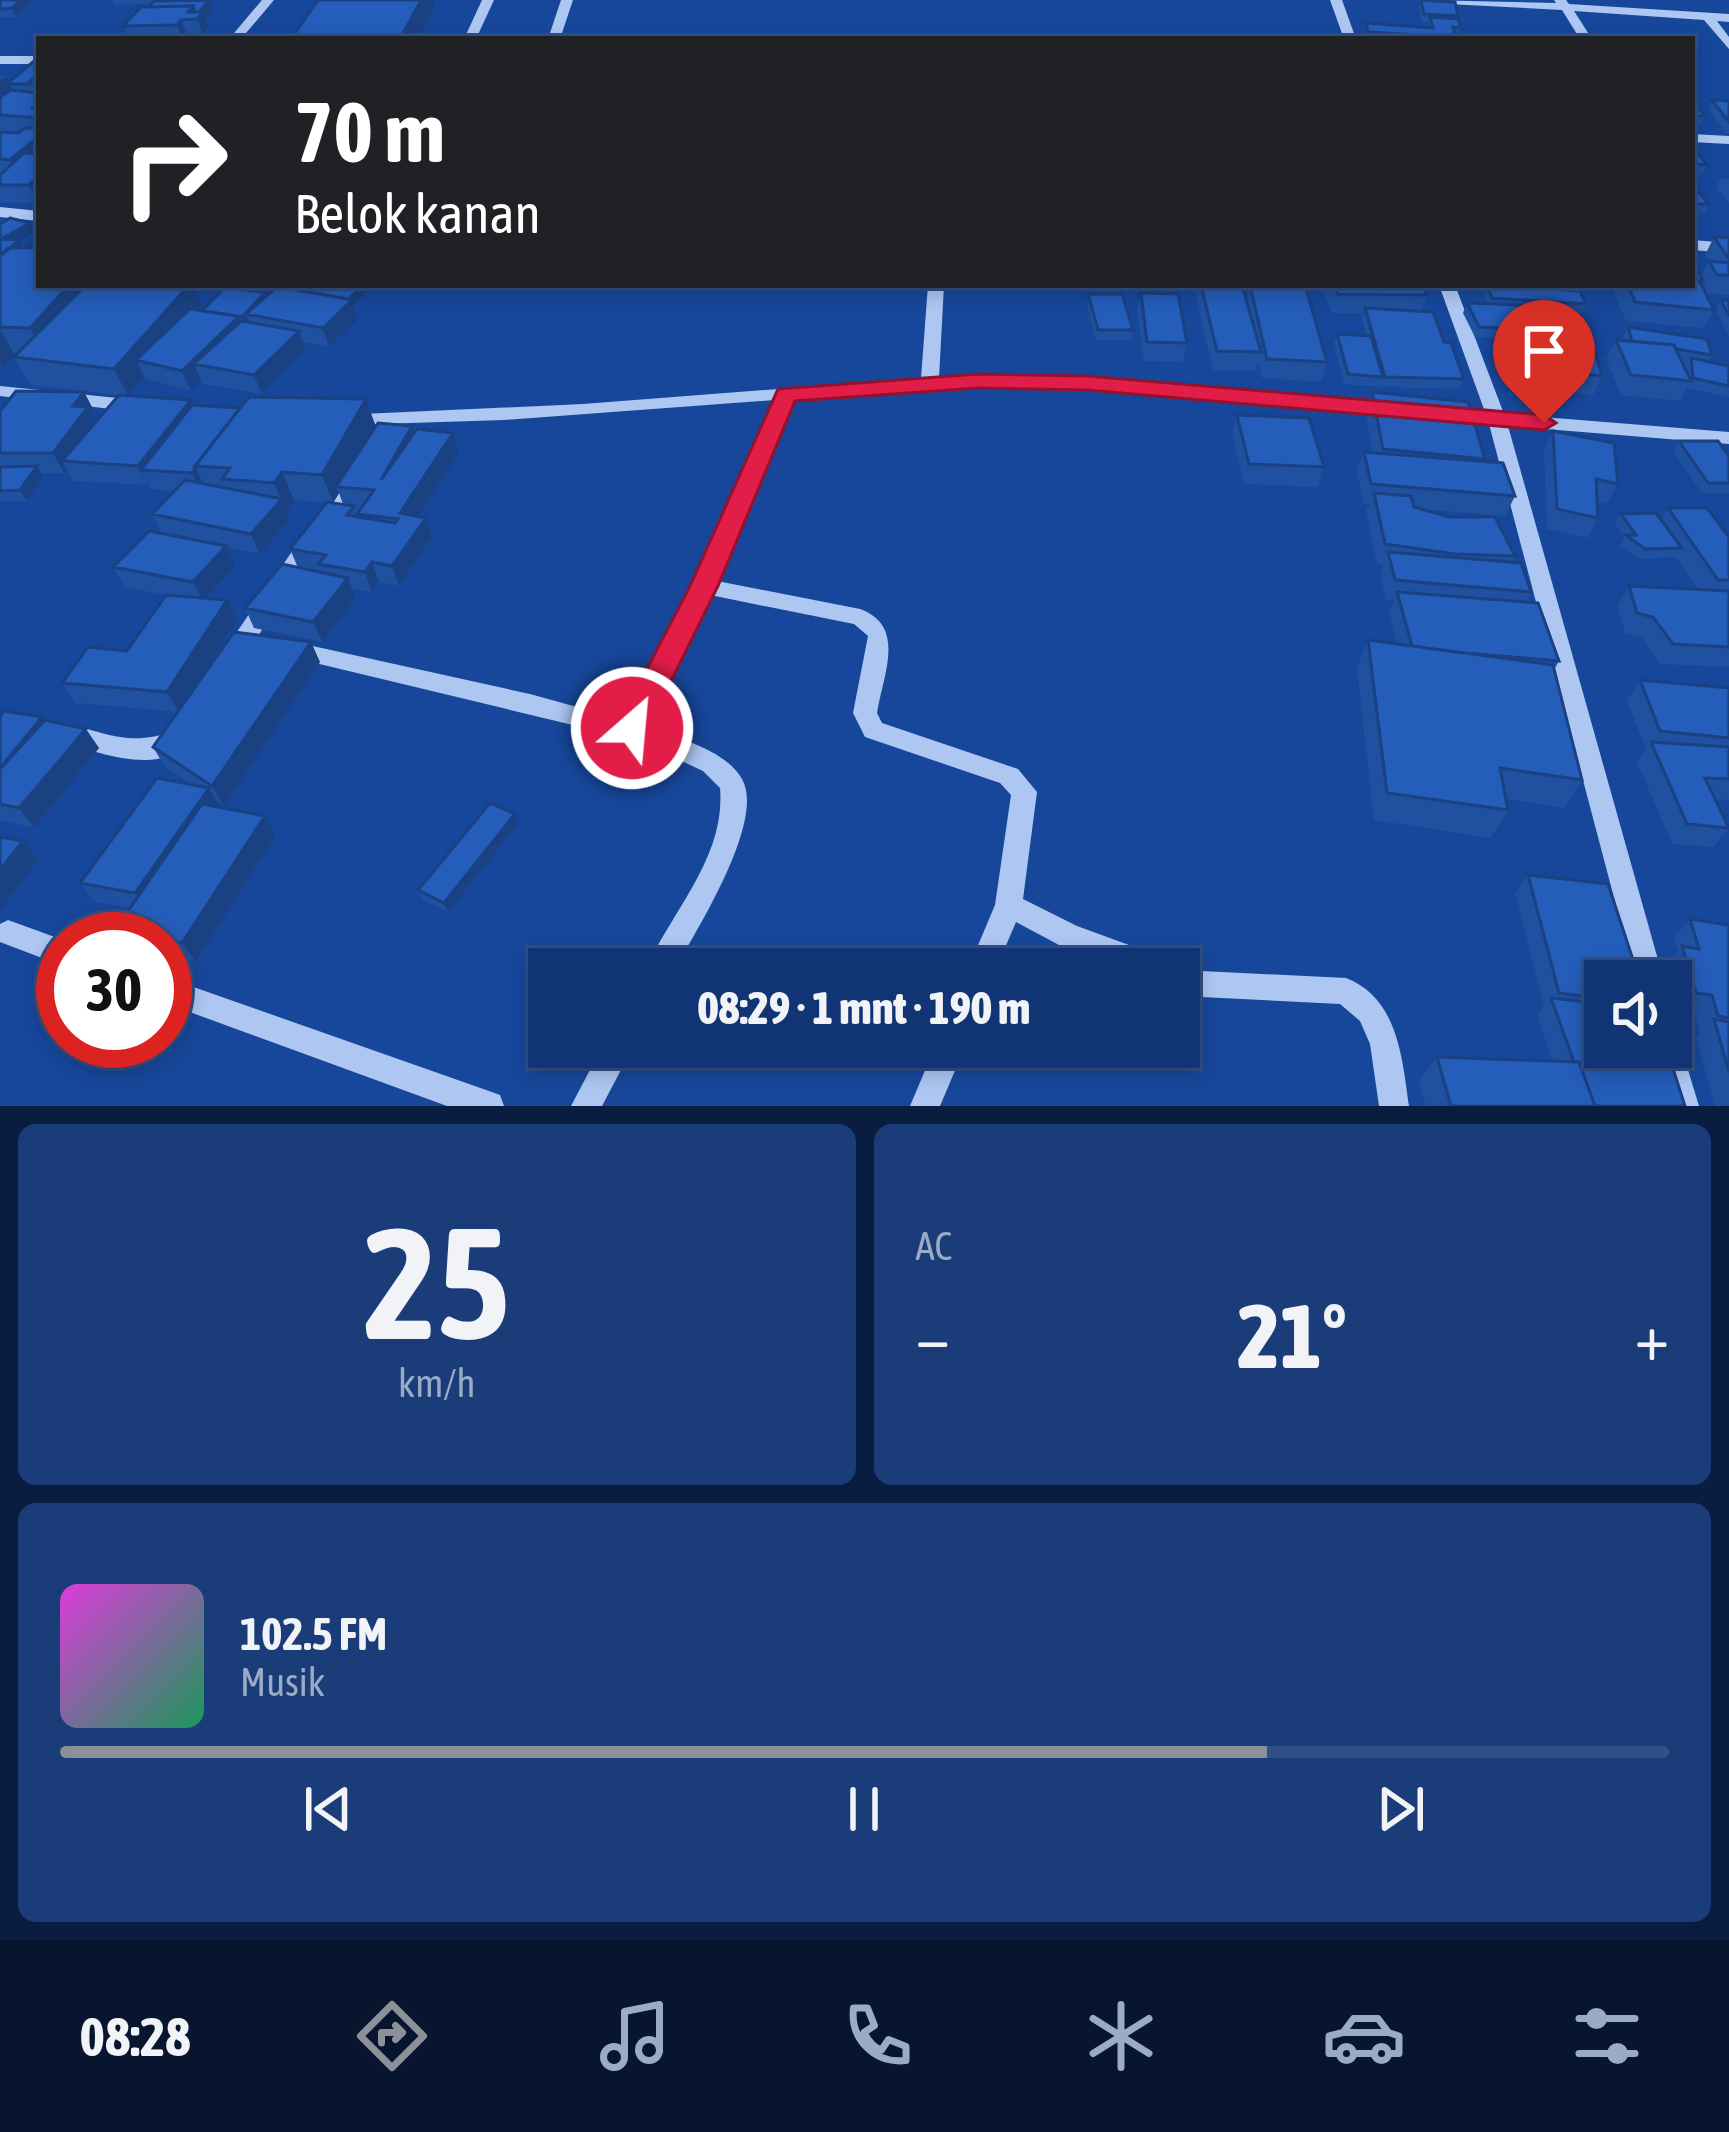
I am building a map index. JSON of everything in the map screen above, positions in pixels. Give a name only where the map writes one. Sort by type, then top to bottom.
[{"type":"street","points":[[238,36],[268,0]]},
{"type":"street","points":[[471,36],[488,0]]},
{"type":"street","points":[[555,36],[567,0]]},
{"type":"street","points":[[1336,0],[1349,36]]},
{"type":"street","points":[[1428,0],[1563,3],[1729,18]]},
{"type":"street","points":[[1563,3],[1584,36]]},
{"type":"street","points":[[1707,16],[1729,45]]},
{"type":"street","points":[[0,60],[36,60]]},
{"type":"street","points":[[1695,138],[1729,140]]},
{"type":"street","points":[[0,212],[36,216]]},
{"type":"street","points":[[1695,245],[1729,248]]},
{"type":"street","points":[[930,384],[937,288]]},
{"type":"street","points":[[1449,288],[1497,419],[1644,960]]},
{"type":"street","points":[[325,419],[377,439],[479,418],[930,384],[1087,383],[1408,411]]},
{"type":"street","points":[[16,387],[148,408]]},
{"type":"street","points":[[632,728],[704,586],[786,394]]},
{"type":"street","points":[[1430,413],[1729,438]]},
{"type":"street","points":[[221,672],[316,537],[377,439]]},
{"type":"street","points":[[704,586],[860,617],[873,625],[879,636],[865,713],[873,730],[1009,776],[1024,792],[1009,905],[991,948]]},
{"type":"street","points":[[244,638],[632,728],[722,766],[731,782],[734,803],[721,856],[671,948]]},
{"type":"street","points":[[42,728],[148,752],[176,741],[188,724]]},
{"type":"street","points":[[1009,905],[1102,948]]},
{"type":"street","points":[[8,933],[36,943]]},
{"type":"street","points":[[1200,984],[1346,991],[1370,1011],[1384,1042],[1394,1106]]},
{"type":"street","points":[[192,1000],[488,1106]]},
{"type":"street","points":[[586,1106],[607,1068]]},
{"type":"street","points":[[925,1106],[941,1068]]},
{"type":"street","points":[[1674,1068],[1684,1106]]},
{"type":"building","points":[[0,0],[21,0],[12,8],[0,9]]},
{"type":"building","points":[[209,0],[199,12],[193,6],[148,7],[154,1]]},
{"type":"building","points":[[318,0],[421,0],[402,36],[293,36]]},
{"type":"building","points":[[1421,0],[1455,2],[1458,16],[1424,14]]},
{"type":"building","points":[[193,6],[188,12],[204,12],[177,25],[123,26],[141,7]]},
{"type":"building","points":[[1430,17],[1458,19],[1461,28],[1453,27],[1456,36],[1438,36],[1368,32],[1366,23],[1433,28]]},
{"type":"building","points":[[36,60],[36,77],[30,84],[9,82]]},
{"type":"building","points":[[11,90],[36,93],[36,105],[31,109],[36,106],[36,118],[0,115],[0,97]]},
{"type":"building","points":[[1712,100],[1729,101],[1729,122]]},
{"type":"building","points":[[36,128],[36,138],[10,160],[0,159],[0,132]]},
{"type":"building","points":[[24,153],[36,154],[36,178],[29,185],[0,185],[0,175]]},
{"type":"building","points":[[1695,188],[1709,204],[1695,204]]},
{"type":"building","points":[[10,218],[30,223],[0,238],[0,224]]},
{"type":"building","points":[[1714,237],[1729,238],[1729,259]]},
{"type":"building","points":[[0,239],[20,240],[0,256]]},
{"type":"building","points":[[8,248],[36,248],[36,288],[66,288],[30,328],[0,327],[0,256]]},
{"type":"building","points":[[1709,261],[1729,263],[1729,275],[1717,275]]},
{"type":"building","points":[[1695,281],[1700,282],[1714,310],[1635,302],[1629,288],[1695,288]]},
{"type":"building","points":[[83,288],[186,288],[114,369],[14,357]]},
{"type":"building","points":[[224,288],[265,292],[242,317],[202,311]]},
{"type":"building","points":[[276,288],[352,300],[323,328],[246,314]]},
{"type":"building","points":[[290,288],[359,288],[349,299]]},
{"type":"building","points":[[1202,288],[1243,288],[1261,352],[1217,351]]},
{"type":"building","points":[[1251,288],[1306,288],[1327,362],[1267,359]]},
{"type":"building","points":[[1335,288],[1423,288],[1427,295],[1338,294]]},
{"type":"building","points":[[1488,288],[1534,288],[1580,291],[1586,304],[1492,298]]},
{"type":"building","points":[[1141,293],[1178,294],[1187,343],[1147,342]]},
{"type":"building","points":[[1088,294],[1122,294],[1133,330],[1098,330]]},
{"type":"building","points":[[1467,303],[1522,305],[1536,329],[1479,327]]},
{"type":"building","points":[[1365,308],[1433,312],[1464,379],[1385,377]]},
{"type":"building","points":[[190,309],[239,316],[182,371],[136,360]]},
{"type":"building","points":[[241,321],[299,331],[254,375],[194,364]]},
{"type":"building","points":[[1628,327],[1707,339],[1712,355],[1632,341]]},
{"type":"building","points":[[1538,330],[1590,336],[1602,376],[1547,369]]},
{"type":"building","points":[[1337,334],[1371,336],[1383,377],[1348,374]]},
{"type":"building","points":[[1616,340],[1674,345],[1691,381],[1631,375]]},
{"type":"building","points":[[1691,358],[1729,366],[1729,386],[1693,378]]},
{"type":"building","points":[[16,391],[84,392],[73,406],[88,407],[53,453],[0,453],[0,411]]},
{"type":"building","points":[[1372,392],[1468,402],[1485,459],[1383,449]]},
{"type":"building","points":[[119,395],[191,400],[138,466],[62,461]]},
{"type":"building","points":[[249,397],[366,399],[322,475],[282,472],[274,483],[222,479],[230,468],[195,466]]},
{"type":"building","points":[[192,405],[240,408],[192,473],[141,470]]},
{"type":"building","points":[[1237,415],[1309,418],[1324,467],[1249,464]]},
{"type":"building","points":[[378,423],[412,426],[381,480],[417,429],[453,433],[400,513],[426,518],[392,566],[372,562],[365,572],[318,564],[326,555],[290,549],[327,502],[354,506],[347,515],[395,523],[398,519],[357,514],[374,490],[336,487]]},
{"type":"building","points":[[1553,431],[1614,443],[1618,484],[1596,479],[1598,518],[1557,509]]},
{"type":"building","points":[[1679,441],[1718,441],[1729,456],[1729,483],[1708,483]]},
{"type":"building","points":[[1364,452],[1503,463],[1515,496],[1371,484]]},
{"type":"building","points":[[37,466],[20,490],[0,491],[0,467]]},
{"type":"building","points":[[185,480],[282,499],[251,534],[152,514]]},
{"type":"building","points":[[1374,493],[1411,496],[1414,507],[1449,517],[1495,517],[1515,556],[1385,544]]},
{"type":"building","points":[[1668,508],[1707,508],[1729,537],[1729,580],[1718,580]]},
{"type":"building","points":[[1656,513],[1682,548],[1645,549],[1626,535],[1636,535],[1621,514]]},
{"type":"building","points":[[149,531],[226,546],[193,582],[113,567]]},
{"type":"building","points":[[1388,552],[1521,563],[1531,592],[1395,580]]},
{"type":"building","points":[[282,564],[348,578],[313,622],[245,608]]},
{"type":"building","points":[[1629,586],[1729,591],[1729,647],[1673,644],[1653,617],[1637,613]]},
{"type":"building","points":[[1397,592],[1538,603],[1559,661],[1412,646]]},
{"type":"building","points":[[166,595],[227,600],[167,692],[62,683],[88,647],[127,651]]},
{"type":"building","points":[[234,632],[311,642],[212,786],[153,747]]},
{"type":"building","points":[[1368,640],[1553,665],[1582,780],[1500,768],[1508,810],[1387,793]]},
{"type":"building","points":[[1640,680],[1729,688],[1729,738],[1660,731]]},
{"type":"building","points":[[4,711],[42,717],[0,768],[0,716]]},
{"type":"building","points":[[45,720],[86,729],[19,808],[0,804],[0,769]]},
{"type":"building","points":[[1651,742],[1729,747],[1729,779],[1705,778],[1729,828],[1687,824]]},
{"type":"building","points":[[157,778],[209,788],[135,893],[80,883]]},
{"type":"building","points":[[490,803],[515,814],[444,903],[418,890]]},
{"type":"building","points":[[202,804],[265,816],[192,928],[192,912],[127,912]]},
{"type":"building","points":[[0,837],[23,841],[0,870]]},
{"type":"building","points":[[1528,875],[1608,884],[1633,960],[1584,960],[1584,996],[1559,993]]},
{"type":"building","points":[[1690,919],[1729,925],[1729,1018],[1718,1016],[1712,995],[1696,993],[1692,960],[1686,960],[1682,946],[1699,949]]},
{"type":"building","points":[[1551,998],[1584,1002],[1584,1068],[1673,1068],[1685,1106],[1595,1106],[1579,1062],[1574,1062]]},
{"type":"building","points":[[1714,1019],[1729,1022],[1729,1072]]},
{"type":"building","points":[[1437,1057],[1579,1062],[1595,1106],[1451,1106]]},
{"type":"route","points":[[632,728],[704,586],[786,394],[978,381],[1087,383],[1544,423]]}]
